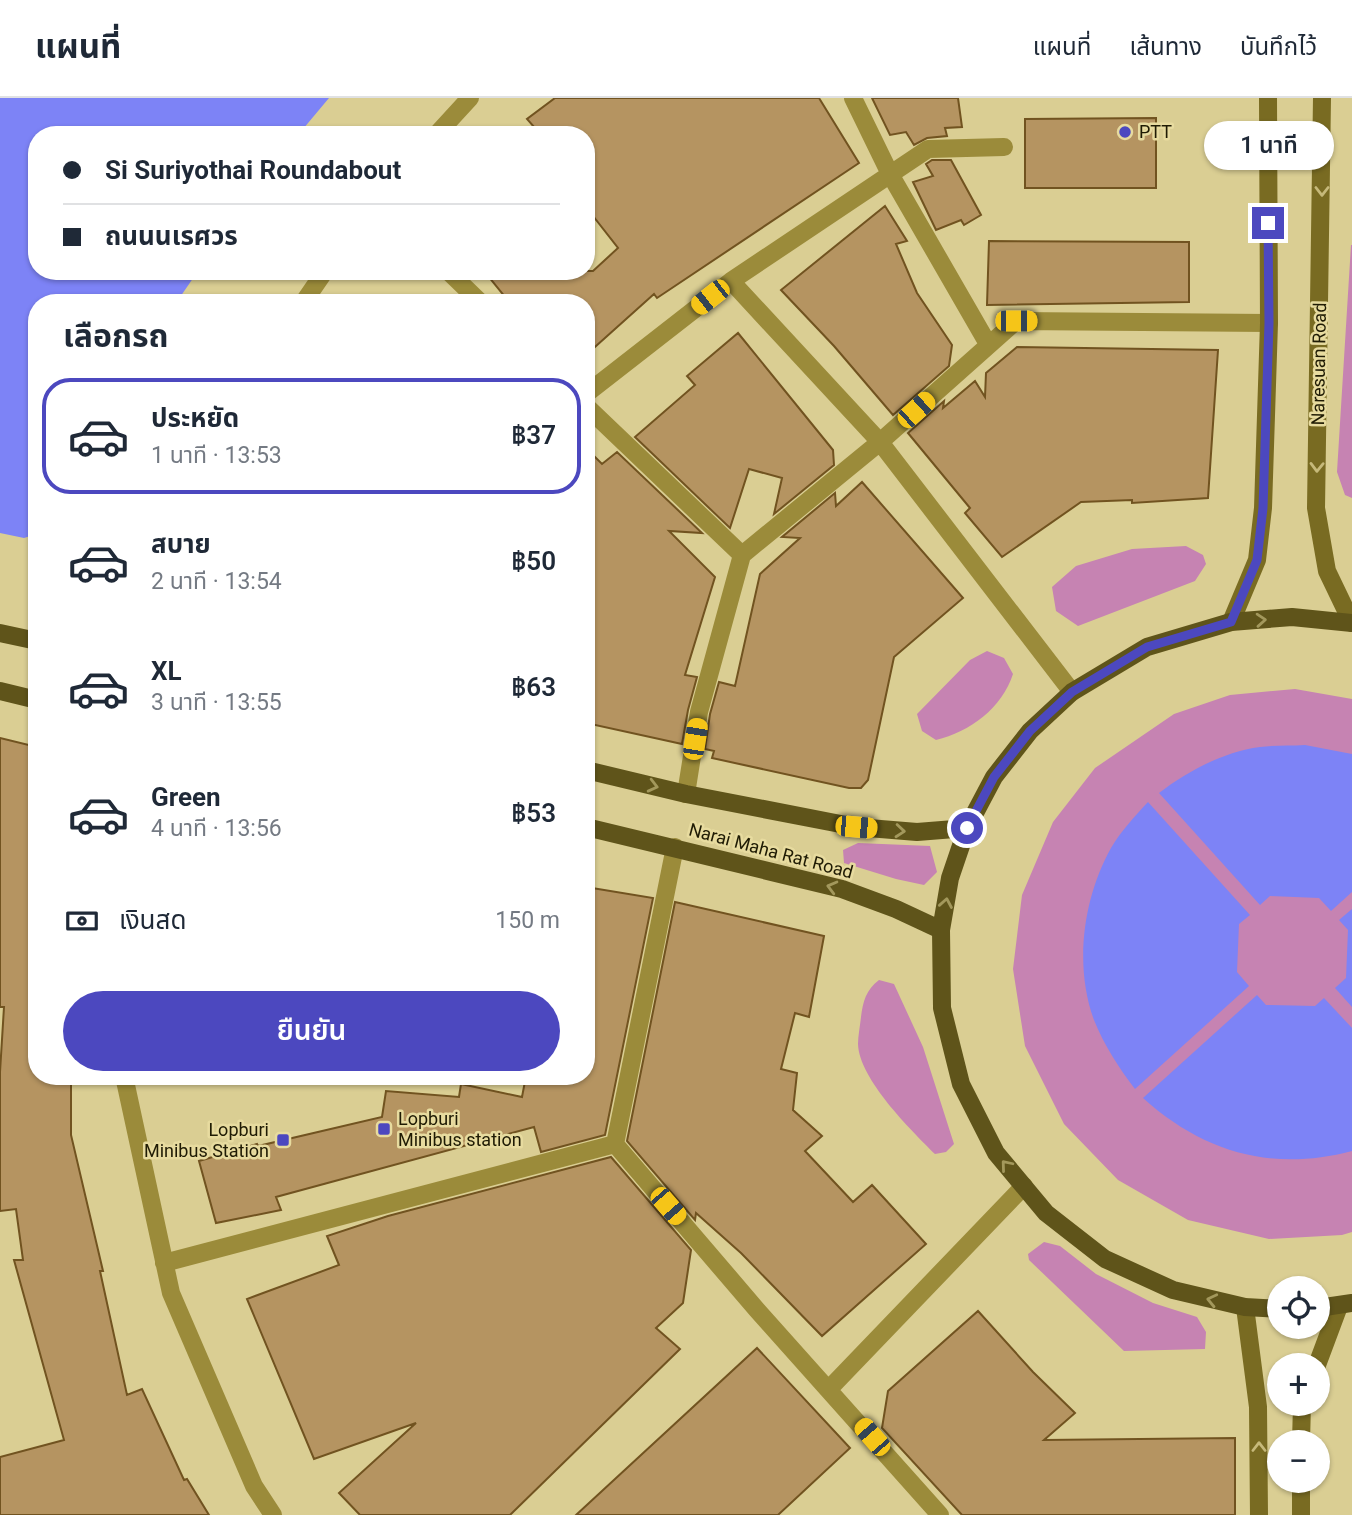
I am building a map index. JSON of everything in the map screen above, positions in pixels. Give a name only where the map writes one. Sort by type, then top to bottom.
[{"type":"main road","points":[[1231,622],[1257,560],[1263,508],[1269,323],[1268,98]]},
{"type":"main road","name":"Naresuan Road","points":[[1322,98],[1316,508],[1327,571],[1352,623]]},
{"type":"main road","points":[[1267,1308],[1245,1307],[1173,1290],[1105,1259],[1046,1213],[996,1153],[961,1084],[942,1008],[941,930],[950,878],[967,828],[1001,768],[1030,731],[1072,692],[1147,647],[1231,622],[1292,617],[1352,623]]},
{"type":"main road","points":[[0,633],[28,639]]},
{"type":"main road","points":[[0,691],[28,698]]},
{"type":"main road","name":"Narai Maha Rat Road","points":[[595,772],[686,794],[856,827],[917,832],[967,828]]},
{"type":"main road","name":"Narai Maha Rat Road","points":[[595,829],[842,889],[896,909],[941,930]]},
{"type":"main road","points":[[1323,1353],[1346,1305]]},
{"type":"main road","points":[[1245,1307],[1258,1407],[1259,1515]]},
{"type":"main road","points":[[1301,1493],[1301,1515]]},
{"type":"street","points":[[444,126],[470,98]]},
{"type":"street","points":[[853,98],[890,174],[988,344]]},
{"type":"street","points":[[595,387],[731,281],[928,149],[1004,147]]},
{"type":"street","points":[[457,280],[472,294]]},
{"type":"street","points":[[731,281],[880,442],[1072,692]]},
{"type":"street","points":[[686,794],[699,712],[742,555],[880,442],[1016,321],[1269,323]]},
{"type":"street","points":[[595,415],[742,555]]},
{"type":"street","points":[[615,1144],[675,847]]},
{"type":"street","points":[[126,1085],[171,1293],[254,1486],[273,1515]]},
{"type":"street","points":[[164,1263],[615,1144]]},
{"type":"street","points":[[615,1144],[757,1310],[940,1515]]},
{"type":"street","points":[[830,1389],[1024,1186]]},
{"type":"shaded area","points":[[0,98],[329,98],[306,126],[28,126],[28,280],[192,280],[182,294],[28,294],[28,537],[0,533]]},
{"type":"shaded area","points":[[1351,245],[1352,498],[1345,495],[1337,472]]},
{"type":"shaded area","points":[[1186,546],[1203,555],[1206,564],[1195,581],[1078,626],[1056,611],[1052,587],[1076,566],[1132,549]]},
{"type":"shaded area","points":[[987,651],[1004,658],[1013,674],[993,708],[972,725],[949,736],[936,740],[922,731],[917,714],[970,660]]},
{"type":"shaded area","points":[[1295,689],[1352,699],[1352,1232],[1342,1235],[1269,1239],[1188,1220],[1118,1180],[1064,1124],[1025,1046],[1013,969],[1022,895],[1053,822],[1095,768],[1174,714],[1230,695]]},
{"type":"shaded area","points":[[1305,745],[1352,754],[1352,892],[1331,911],[1319,898],[1270,896],[1260,905],[1159,793],[1194,770],[1233,753],[1260,747]]},
{"type":"shaded area","points":[[1148,802],[1250,915],[1239,924],[1237,972],[1249,986],[1135,1089],[1112,1056],[1094,1020],[1084,977],[1084,932],[1101,868],[1119,836]]},
{"type":"shaded area","points":[[858,843],[930,846],[937,872],[924,885],[844,863],[843,850]]},
{"type":"shaded area","points":[[1352,909],[1352,1007],[1335,988],[1346,978],[1348,930],[1339,920]]},
{"type":"shaded area","points":[[879,980],[894,984],[923,1047],[954,1144],[946,1152],[935,1154],[900,1118],[876,1088],[861,1058],[858,1041],[863,1006],[868,992]]},
{"type":"shaded area","points":[[1257,995],[1266,1005],[1315,1006],[1324,998],[1352,1028],[1352,1151],[1295,1159],[1241,1153],[1190,1132],[1143,1098]]},
{"type":"shaded area","points":[[1044,1242],[1060,1246],[1096,1274],[1153,1303],[1197,1317],[1206,1332],[1205,1349],[1124,1351],[1029,1260],[1028,1254]]},
{"type":"building","points":[[555,98],[819,98],[859,163],[657,298],[654,294],[595,347],[595,294],[503,294],[491,280],[595,280],[595,269],[618,248],[595,219],[595,126],[533,126],[527,119]]},
{"type":"building","points":[[872,98],[958,98],[962,127],[945,128],[947,136],[927,138],[914,145],[906,132],[890,135]]},
{"type":"building","points":[[1156,118],[1156,188],[1025,188],[1025,119]]},
{"type":"building","points":[[932,160],[951,160],[981,215],[964,225],[961,220],[936,230],[913,182],[933,176],[926,164]]},
{"type":"building","points":[[885,206],[907,241],[896,244],[917,293],[952,345],[949,366],[893,415],[834,346],[781,290]]},
{"type":"building","points":[[989,241],[1189,242],[1189,302],[987,305]]},
{"type":"building","points":[[738,333],[833,450],[834,465],[774,514],[782,478],[749,469],[730,528],[635,437],[695,385],[687,376]]},
{"type":"building","points":[[1017,347],[1218,350],[1208,498],[1132,503],[1132,500],[1081,502],[1002,557],[965,513],[970,508],[908,433],[944,401],[943,408],[975,381],[985,397],[986,373]]},
{"type":"building","points":[[617,452],[702,533],[669,531],[715,577],[685,675],[697,677],[682,744],[595,725],[595,457],[602,464]]},
{"type":"building","points":[[862,482],[963,598],[894,657],[868,780],[861,788],[849,788],[712,758],[714,751],[705,749],[710,714],[719,682],[735,686],[760,574],[800,538],[782,537],[835,493],[836,506]]},
{"type":"building","points":[[0,738],[28,745],[28,1085],[71,1085],[71,1135],[103,1271],[100,1271],[127,1395],[142,1389],[184,1480],[187,1479],[209,1515],[0,1515],[0,1457],[64,1440],[14,1260],[23,1260],[16,1209],[0,1211],[0,1072],[4,1007],[0,1007]]},
{"type":"building","points":[[595,888],[653,898],[605,1135],[541,1152],[534,1127],[276,1197],[281,1210],[216,1223],[199,1161],[257,1144],[258,1146],[382,1117],[386,1091],[459,1097],[461,1085],[466,1085],[522,1097],[524,1085],[595,1085]]},
{"type":"building","points":[[675,902],[824,936],[809,1017],[795,1013],[781,1069],[797,1073],[793,1110],[822,1136],[805,1151],[853,1202],[872,1185],[926,1244],[822,1336],[741,1253],[696,1213],[695,1220],[627,1141]]},
{"type":"building","points":[[611,1157],[691,1250],[683,1303],[656,1328],[680,1349],[510,1515],[360,1515],[339,1493],[416,1423],[314,1459],[247,1299],[339,1265],[327,1236],[388,1216]]},
{"type":"building","points":[[978,1311],[1033,1372],[1075,1413],[1044,1440],[1235,1438],[1235,1515],[962,1515],[882,1428],[888,1391]]},
{"type":"building","points":[[757,1348],[850,1448],[778,1515],[576,1515]]},
{"type":"place","name":"PTT","points":[[1125,132]]},
{"type":"place","name":"Lopburi Minibus station","points":[[384,1129]]},
{"type":"place","name":"Lopburi Minibus Station","points":[[283,1140]]},
{"type":"route","points":[[967,828],[994,777],[1030,731],[1072,692],[1147,647],[1231,622],[1257,560],[1263,508],[1269,323],[1268,223]]}]
